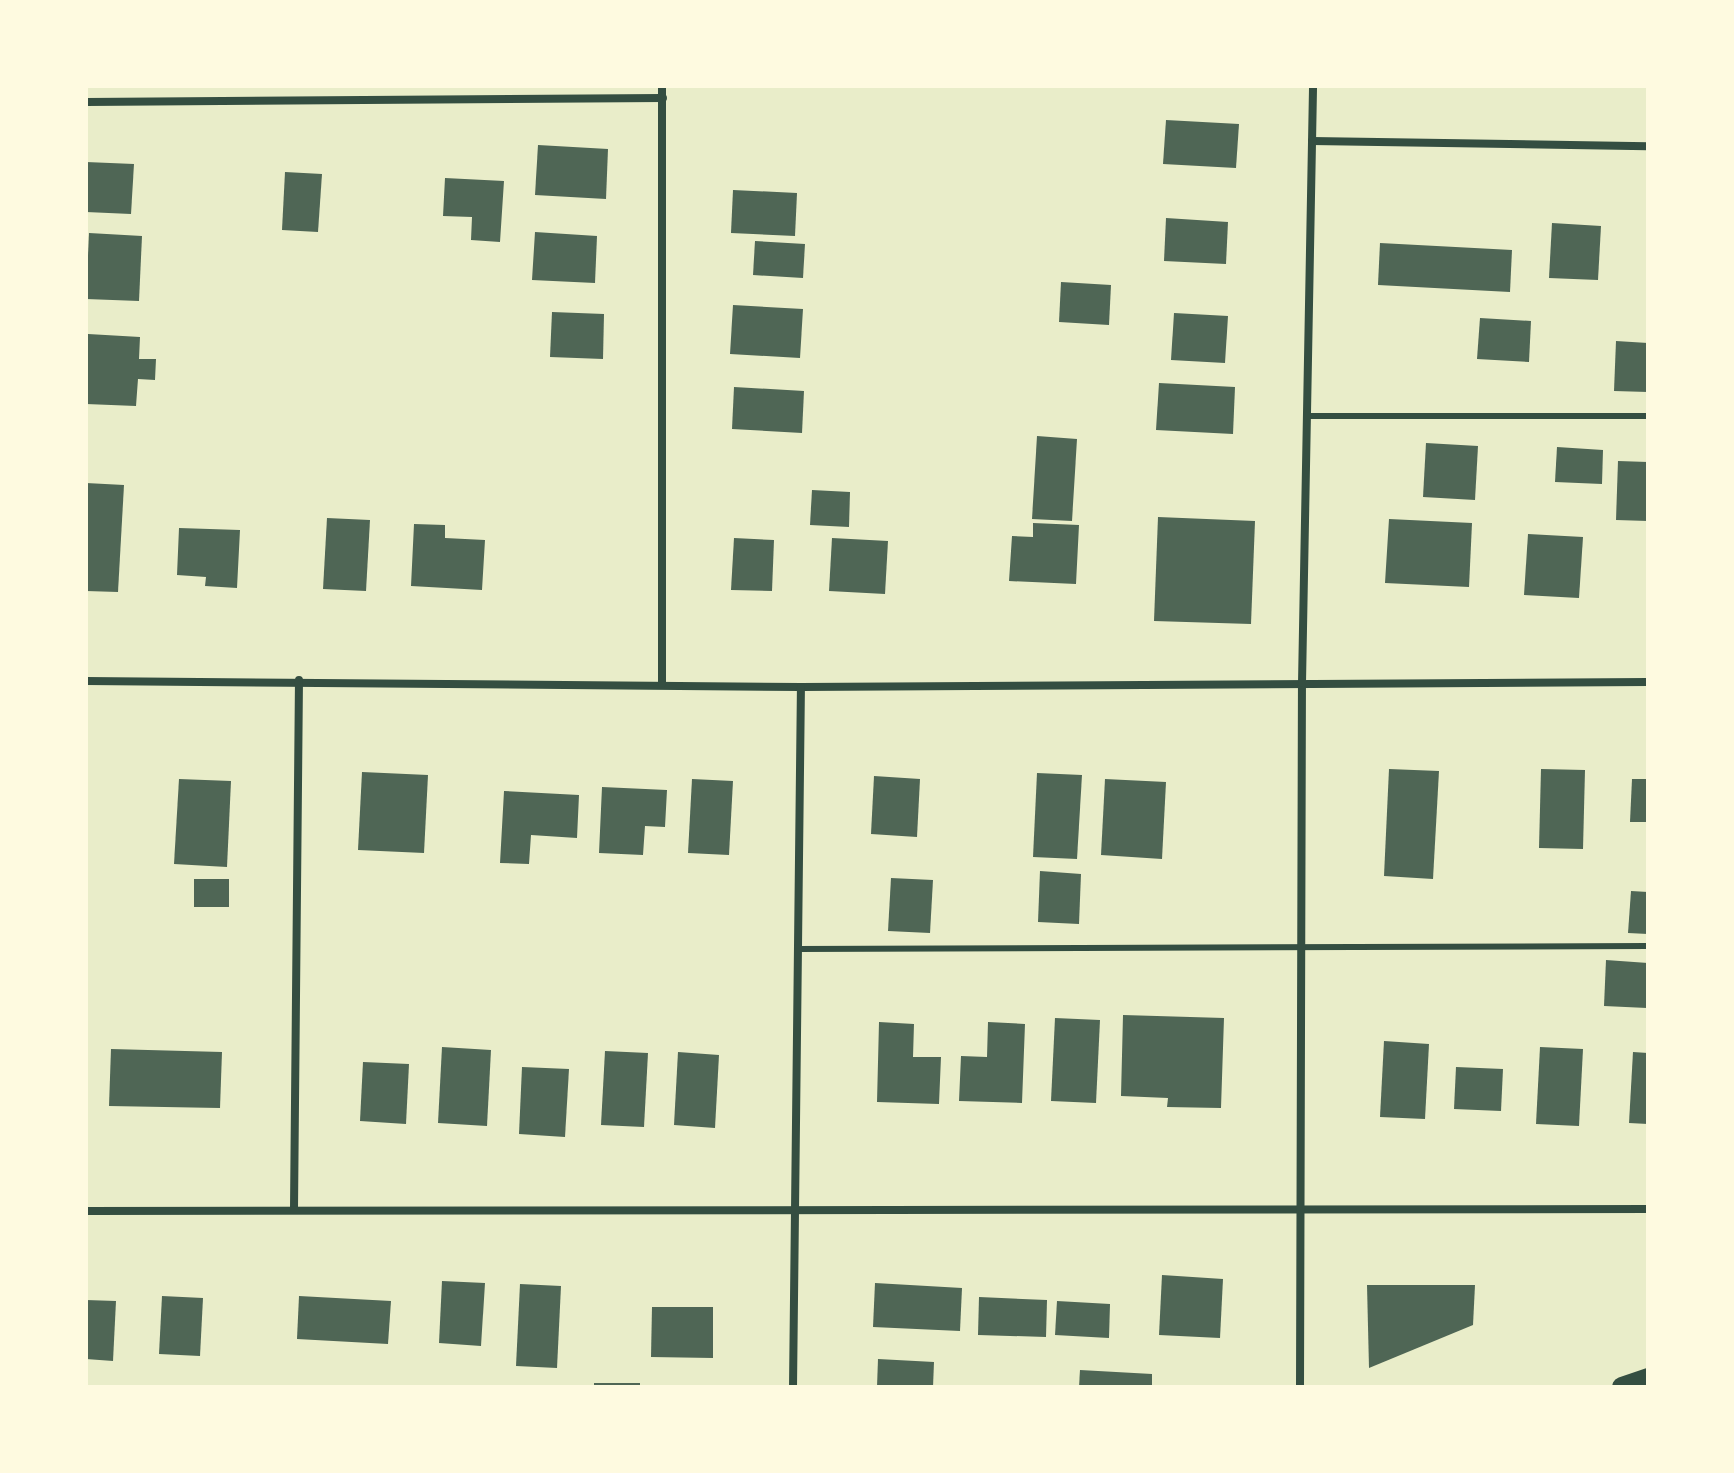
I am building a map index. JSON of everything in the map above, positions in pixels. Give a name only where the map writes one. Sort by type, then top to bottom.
[{"type":"main road","points":[[1622,1387],[1648,1378]]},
{"type":"street","points":[[662,86],[662,683]]},
{"type":"street","points":[[1300,1387],[1302,683],[1313,86]]},
{"type":"street","points":[[86,102],[663,98]]},
{"type":"street","points":[[1312,141],[1648,146]]},
{"type":"street","points":[[294,1209],[299,680]]},
{"type":"street","points":[[86,681],[662,683],[801,687],[1648,682]]},
{"type":"street","points":[[793,1387],[801,687]]},
{"type":"street","points":[[86,1211],[1648,1209]]},
{"type":"lane","points":[[1307,416],[1648,416]]},
{"type":"lane","points":[[797,949],[1648,946]]},
{"type":"building","points":[[1166,120],[1239,124],[1236,168],[1163,164]]},
{"type":"building","points":[[538,145],[608,149],[606,199],[535,195]]},
{"type":"building","points":[[86,162],[134,164],[131,214],[86,212]]},
{"type":"building","points":[[285,172],[322,174],[318,232],[282,230]]},
{"type":"building","points":[[445,178],[504,181],[500,242],[471,240],[472,217],[443,216]]},
{"type":"building","points":[[733,190],[797,193],[795,236],[731,233]]},
{"type":"building","points":[[1166,218],[1228,222],[1226,264],[1164,261]]},
{"type":"building","points":[[1552,223],[1601,226],[1598,280],[1549,278]]},
{"type":"building","points":[[535,232],[597,236],[595,283],[532,280]]},
{"type":"building","points":[[89,233],[142,236],[139,301],[86,299]]},
{"type":"building","points":[[755,241],[805,244],[803,278],[753,275]]},
{"type":"building","points":[[1380,243],[1512,250],[1510,292],[1378,285]]},
{"type":"building","points":[[1061,282],[1111,285],[1109,325],[1059,322]]},
{"type":"building","points":[[733,305],[803,309],[800,358],[730,354]]},
{"type":"building","points":[[552,312],[604,314],[603,359],[550,357]]},
{"type":"building","points":[[1174,313],[1228,316],[1225,363],[1171,360]]},
{"type":"building","points":[[1480,318],[1531,321],[1529,362],[1477,359]]},
{"type":"building","points":[[88,334],[140,337],[139,359],[156,359],[155,380],[138,379],[136,406],[86,404]]},
{"type":"building","points":[[1616,341],[1648,343],[1648,392],[1614,391]]},
{"type":"building","points":[[1159,383],[1235,387],[1233,434],[1156,430]]},
{"type":"building","points":[[734,387],[804,391],[802,433],[732,429]]},
{"type":"building","points":[[1037,436],[1077,439],[1072,521],[1032,519]]},
{"type":"building","points":[[1426,443],[1478,446],[1475,500],[1423,497]]},
{"type":"building","points":[[1557,447],[1603,450],[1602,484],[1555,482]]},
{"type":"building","points":[[1618,461],[1648,462],[1648,521],[1616,520]]},
{"type":"building","points":[[86,483],[124,485],[118,592],[86,591]]},
{"type":"building","points":[[812,490],[850,492],[849,527],[810,525]]},
{"type":"building","points":[[1158,517],[1255,521],[1251,624],[1154,621]]},
{"type":"building","points":[[327,518],[370,520],[366,591],[323,589]]},
{"type":"building","points":[[1389,519],[1472,523],[1469,587],[1385,583]]},
{"type":"building","points":[[1033,523],[1079,525],[1076,584],[1009,581],[1012,536],[1033,537]]},
{"type":"building","points":[[414,524],[445,525],[445,538],[485,540],[482,590],[411,586]]},
{"type":"building","points":[[179,528],[240,530],[237,588],[205,586],[206,577],[177,575]]},
{"type":"building","points":[[1528,534],[1583,537],[1579,598],[1524,595]]},
{"type":"building","points":[[734,538],[774,540],[772,591],[731,590]]},
{"type":"building","points":[[832,538],[888,541],[885,594],[829,591]]},
{"type":"building","points":[[1389,769],[1439,771],[1433,879],[1384,876]]},
{"type":"building","points":[[1541,769],[1585,770],[1583,849],[1539,848]]},
{"type":"building","points":[[362,772],[428,775],[424,853],[358,850]]},
{"type":"building","points":[[1037,773],[1082,775],[1077,859],[1033,857]]},
{"type":"building","points":[[874,776],[920,779],[917,837],[871,834]]},
{"type":"building","points":[[179,779],[231,781],[227,867],[174,864]]},
{"type":"building","points":[[692,779],[733,781],[729,855],[688,853]]},
{"type":"building","points":[[1105,779],[1166,782],[1162,859],[1101,855]]},
{"type":"building","points":[[1632,779],[1648,779],[1648,822],[1630,822]]},
{"type":"building","points":[[602,787],[667,790],[665,827],[645,826],[643,855],[599,853]]},
{"type":"building","points":[[504,791],[579,795],[577,838],[531,835],[529,864],[500,863]]},
{"type":"building","points":[[1040,871],[1081,874],[1079,924],[1038,922]]},
{"type":"building","points":[[891,878],[933,880],[930,933],[888,931]]},
{"type":"building","points":[[194,879],[229,879],[229,907],[194,907]]},
{"type":"building","points":[[1631,891],[1648,892],[1648,934],[1628,933]]},
{"type":"building","points":[[1606,960],[1648,963],[1647,1008],[1604,1006]]},
{"type":"building","points":[[1123,1015],[1224,1018],[1221,1108],[1167,1107],[1168,1098],[1121,1096]]},
{"type":"building","points":[[1055,1018],[1100,1020],[1096,1103],[1051,1101]]},
{"type":"building","points":[[879,1022],[914,1024],[913,1057],[941,1057],[939,1104],[877,1102]]},
{"type":"building","points":[[988,1022],[1025,1024],[1022,1103],[959,1101],[961,1056],[987,1057]]},
{"type":"building","points":[[1384,1041],[1429,1044],[1425,1119],[1380,1117]]},
{"type":"building","points":[[442,1047],[491,1050],[487,1126],[438,1123]]},
{"type":"building","points":[[1540,1047],[1583,1049],[1579,1126],[1536,1124]]},
{"type":"building","points":[[111,1049],[222,1052],[220,1108],[109,1106]]},
{"type":"building","points":[[605,1051],[648,1053],[644,1127],[601,1125]]},
{"type":"building","points":[[678,1052],[719,1055],[715,1128],[674,1125]]},
{"type":"building","points":[[1633,1052],[1648,1053],[1648,1124],[1629,1123]]},
{"type":"building","points":[[363,1062],[409,1064],[406,1124],[360,1121]]},
{"type":"building","points":[[522,1067],[569,1069],[565,1137],[519,1134]]},
{"type":"building","points":[[1456,1067],[1503,1069],[1501,1111],[1454,1109]]},
{"type":"building","points":[[1162,1275],[1223,1279],[1220,1338],[1159,1335]]},
{"type":"building","points":[[442,1281],[485,1283],[481,1346],[439,1343]]},
{"type":"building","points":[[875,1283],[962,1288],[960,1331],[873,1327]]},
{"type":"building","points":[[520,1284],[561,1286],[557,1368],[516,1366]]},
{"type":"building","points":[[1367,1285],[1475,1285],[1473,1325],[1369,1368]]},
{"type":"building","points":[[162,1296],[203,1298],[200,1356],[159,1354]]},
{"type":"building","points":[[299,1296],[391,1301],[388,1344],[297,1339]]},
{"type":"building","points":[[979,1297],[1047,1300],[1046,1337],[978,1335]]},
{"type":"building","points":[[86,1300],[116,1301],[113,1361],[86,1359]]},
{"type":"building","points":[[1057,1301],[1110,1304],[1109,1338],[1055,1335]]},
{"type":"building","points":[[652,1307],[713,1307],[713,1358],[651,1357]]},
{"type":"building","points":[[878,1359],[934,1362],[933,1387],[877,1387]]},
{"type":"building","points":[[1080,1370],[1152,1374],[1152,1387],[1079,1387]]},
{"type":"building","points":[[594,1383],[640,1383],[640,1387],[594,1387]]}]
